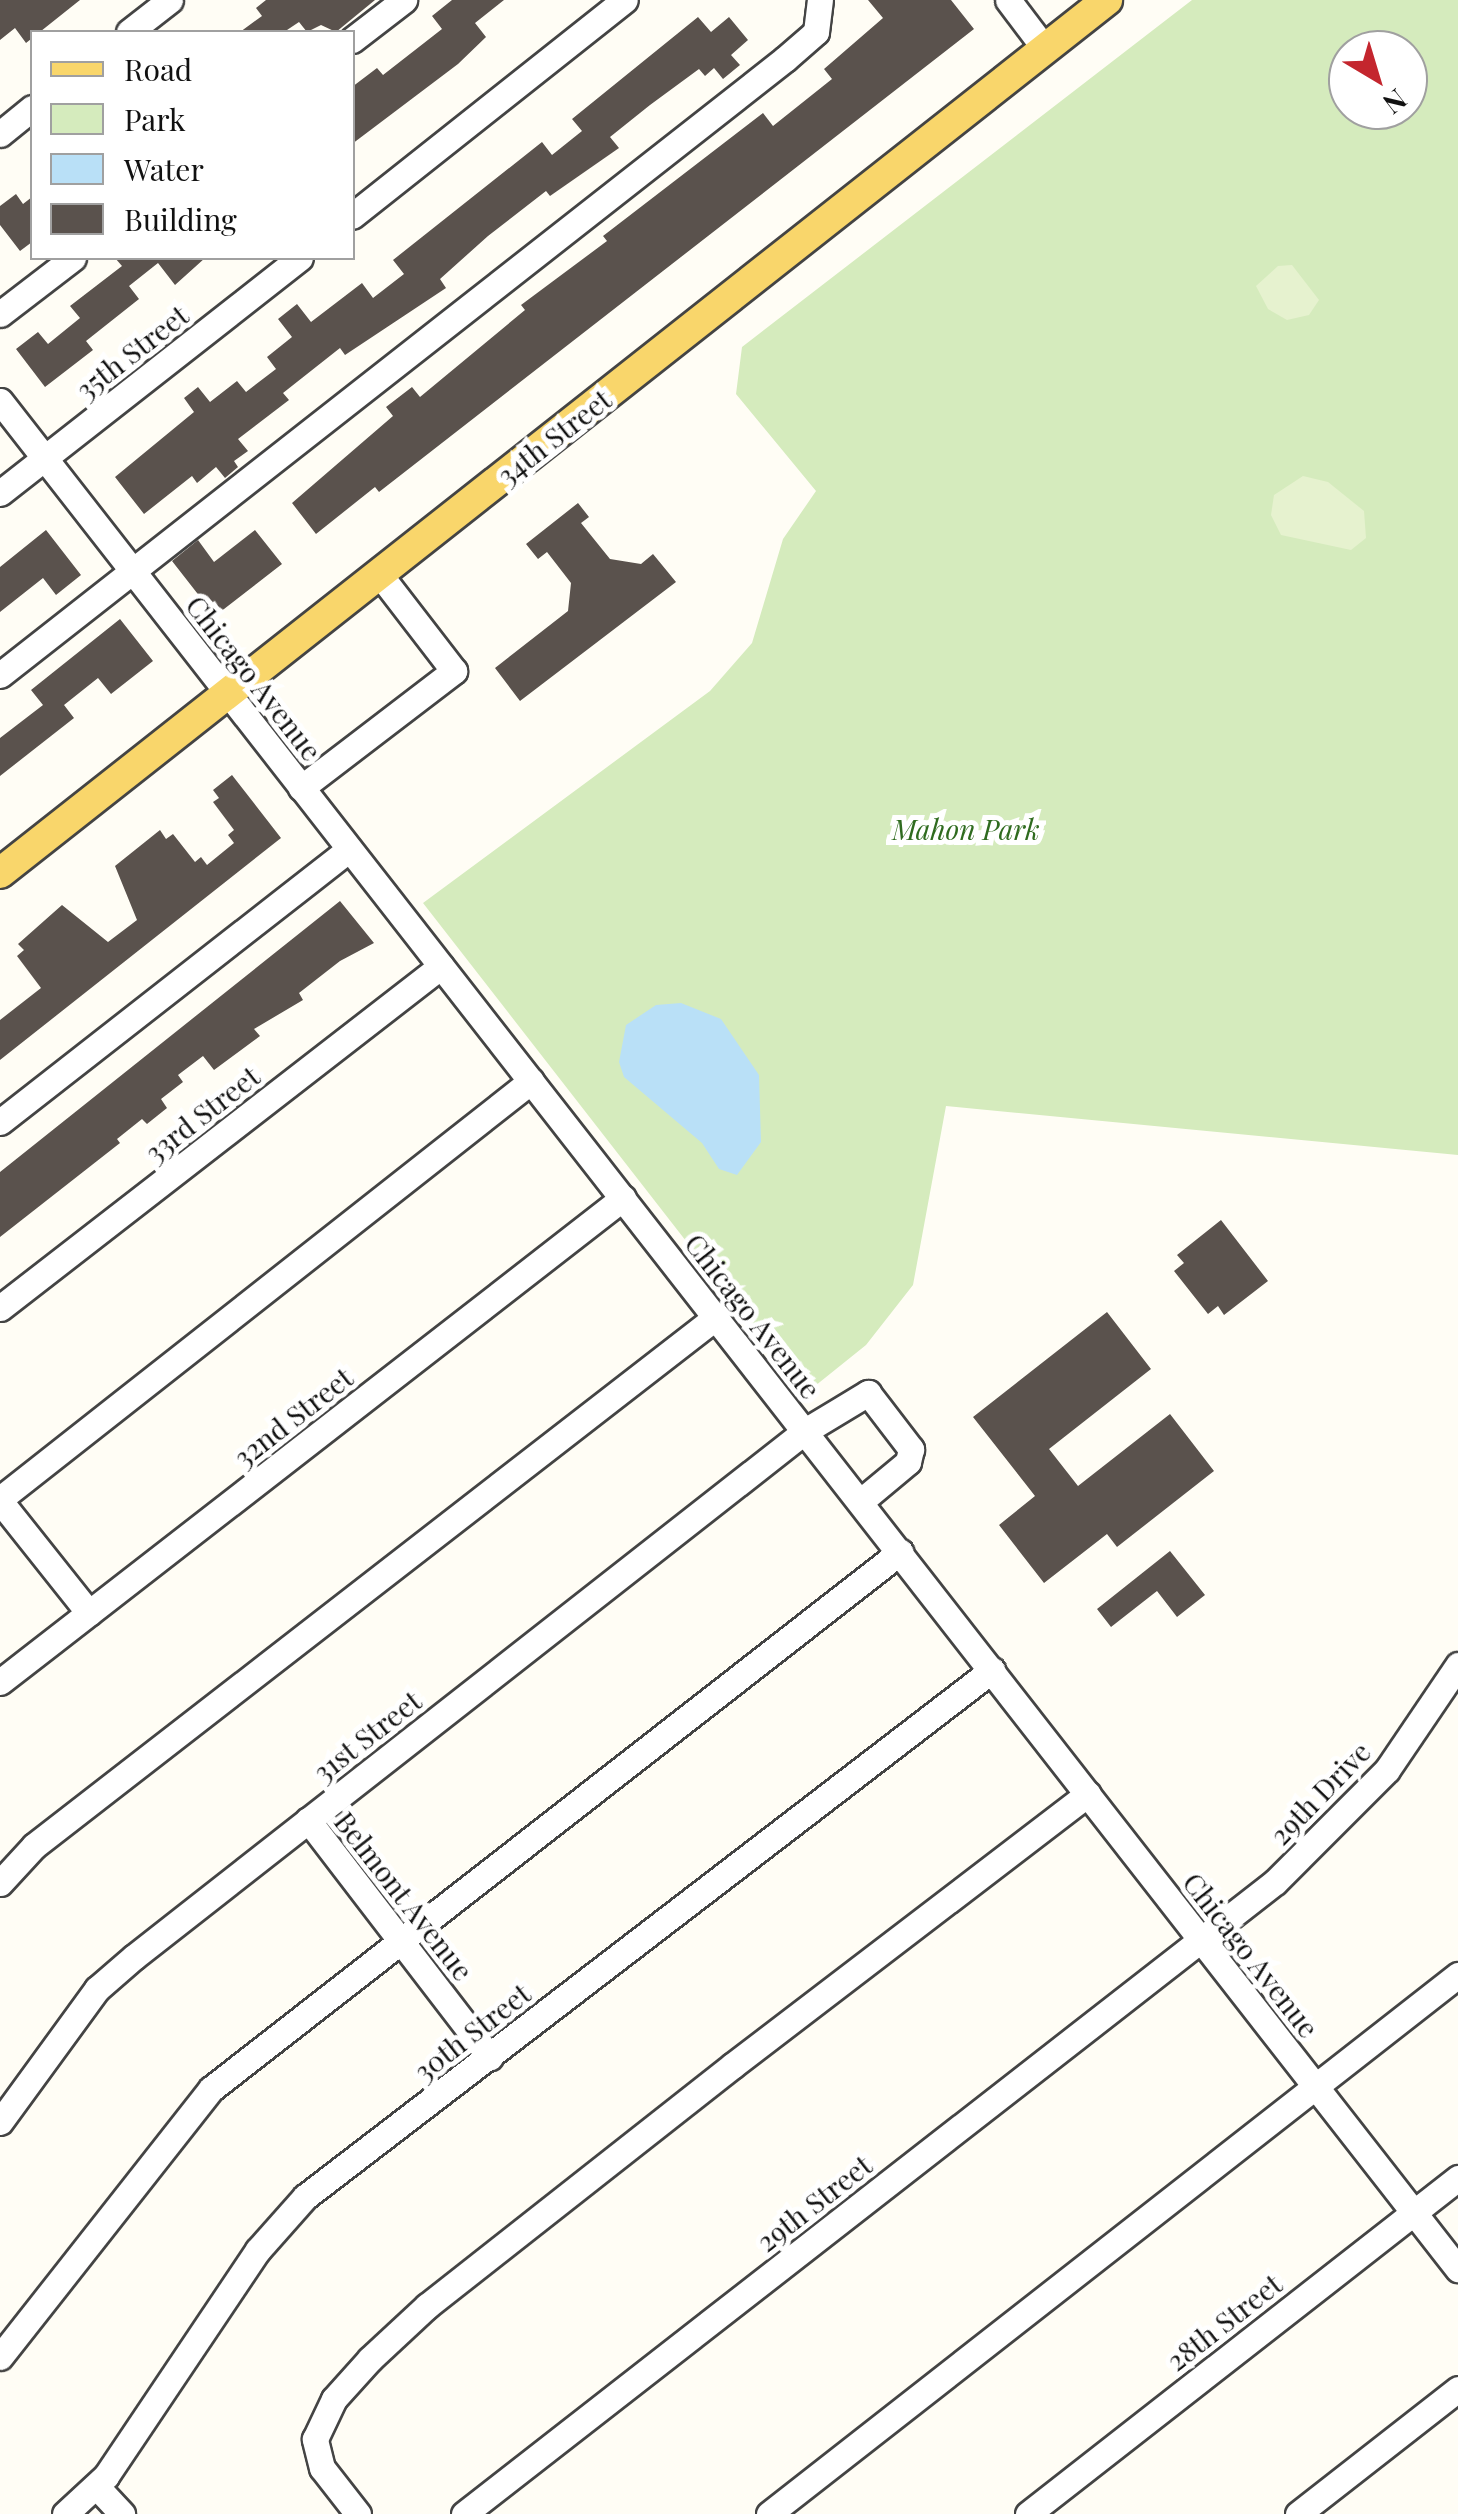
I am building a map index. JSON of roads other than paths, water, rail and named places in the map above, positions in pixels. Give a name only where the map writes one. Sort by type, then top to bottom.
[{"type":"main road","name":"34th Street","points":[[0,873],[1107,0]]},
{"type":"street","points":[[132,30],[170,0]]},
{"type":"street","points":[[355,38],[404,0]]},
{"type":"street","points":[[355,214],[625,0]]},
{"type":"street","points":[[0,675],[785,59],[816,32],[820,0]]},
{"type":"street","points":[[1008,0],[1046,49]]},
{"type":"street","points":[[0,134],[30,110]]},
{"type":"street","points":[[0,314],[70,260]]},
{"type":"street","name":"35th Street","points":[[0,493],[297,260]]},
{"type":"street","name":"Chicago Avenue","points":[[0,401],[1458,2269]]},
{"type":"street","points":[[302,788],[454,670],[380,575]]},
{"type":"street","points":[[0,1122],[349,849]]},
{"type":"street","name":"33rd Street","points":[[0,1308],[441,966]]},
{"type":"street","points":[[88,1612],[0,1500],[531,1081]]},
{"type":"street","name":"32nd Street","points":[[0,1682],[623,1198]]},
{"type":"street","points":[[0,1884],[50,1834],[716,1317]]},
{"type":"street","name":"31st Street","points":[[0,2122],[97,1989],[805,1430],[846,1400],[868,1393],[905,1438],[908,1462],[860,1502]]},
{"type":"street","points":[[0,2357],[211,2089],[399,1938],[900,1552]]},
{"type":"street","name":"29th Drive","points":[[1202,1941],[1342,1819],[1387,1770],[1458,1665]]},
{"type":"street","name":"30th Street","points":[[66,2514],[97,2487],[278,2222],[992,1670]]},
{"type":"street","points":[[358,2514],[322,2468],[315,2439],[334,2399],[370,2359],[427,2306],[1088,1794]]},
{"type":"street","name":"Belmont Avenue","points":[[308,1820],[490,2056]]},
{"type":"street","name":"29th Street","points":[[464,2514],[1202,1941]]},
{"type":"street","points":[[769,2514],[1458,1976]]},
{"type":"street","name":"28th Street","points":[[1028,2514],[1458,2178]]},
{"type":"street","points":[[1298,2514],[1458,2389]]},
{"type":"street","points":[[97,2487],[122,2514]]},
{"type":"water","points":[[681,1003],[721,1019],[759,1075],[761,1142],[737,1175],[719,1169],[702,1143],[624,1077],[619,1062],[626,1025],[656,1005]]},
{"type":"park label","name":"Mahon Park","points":[[966,829]]}]
